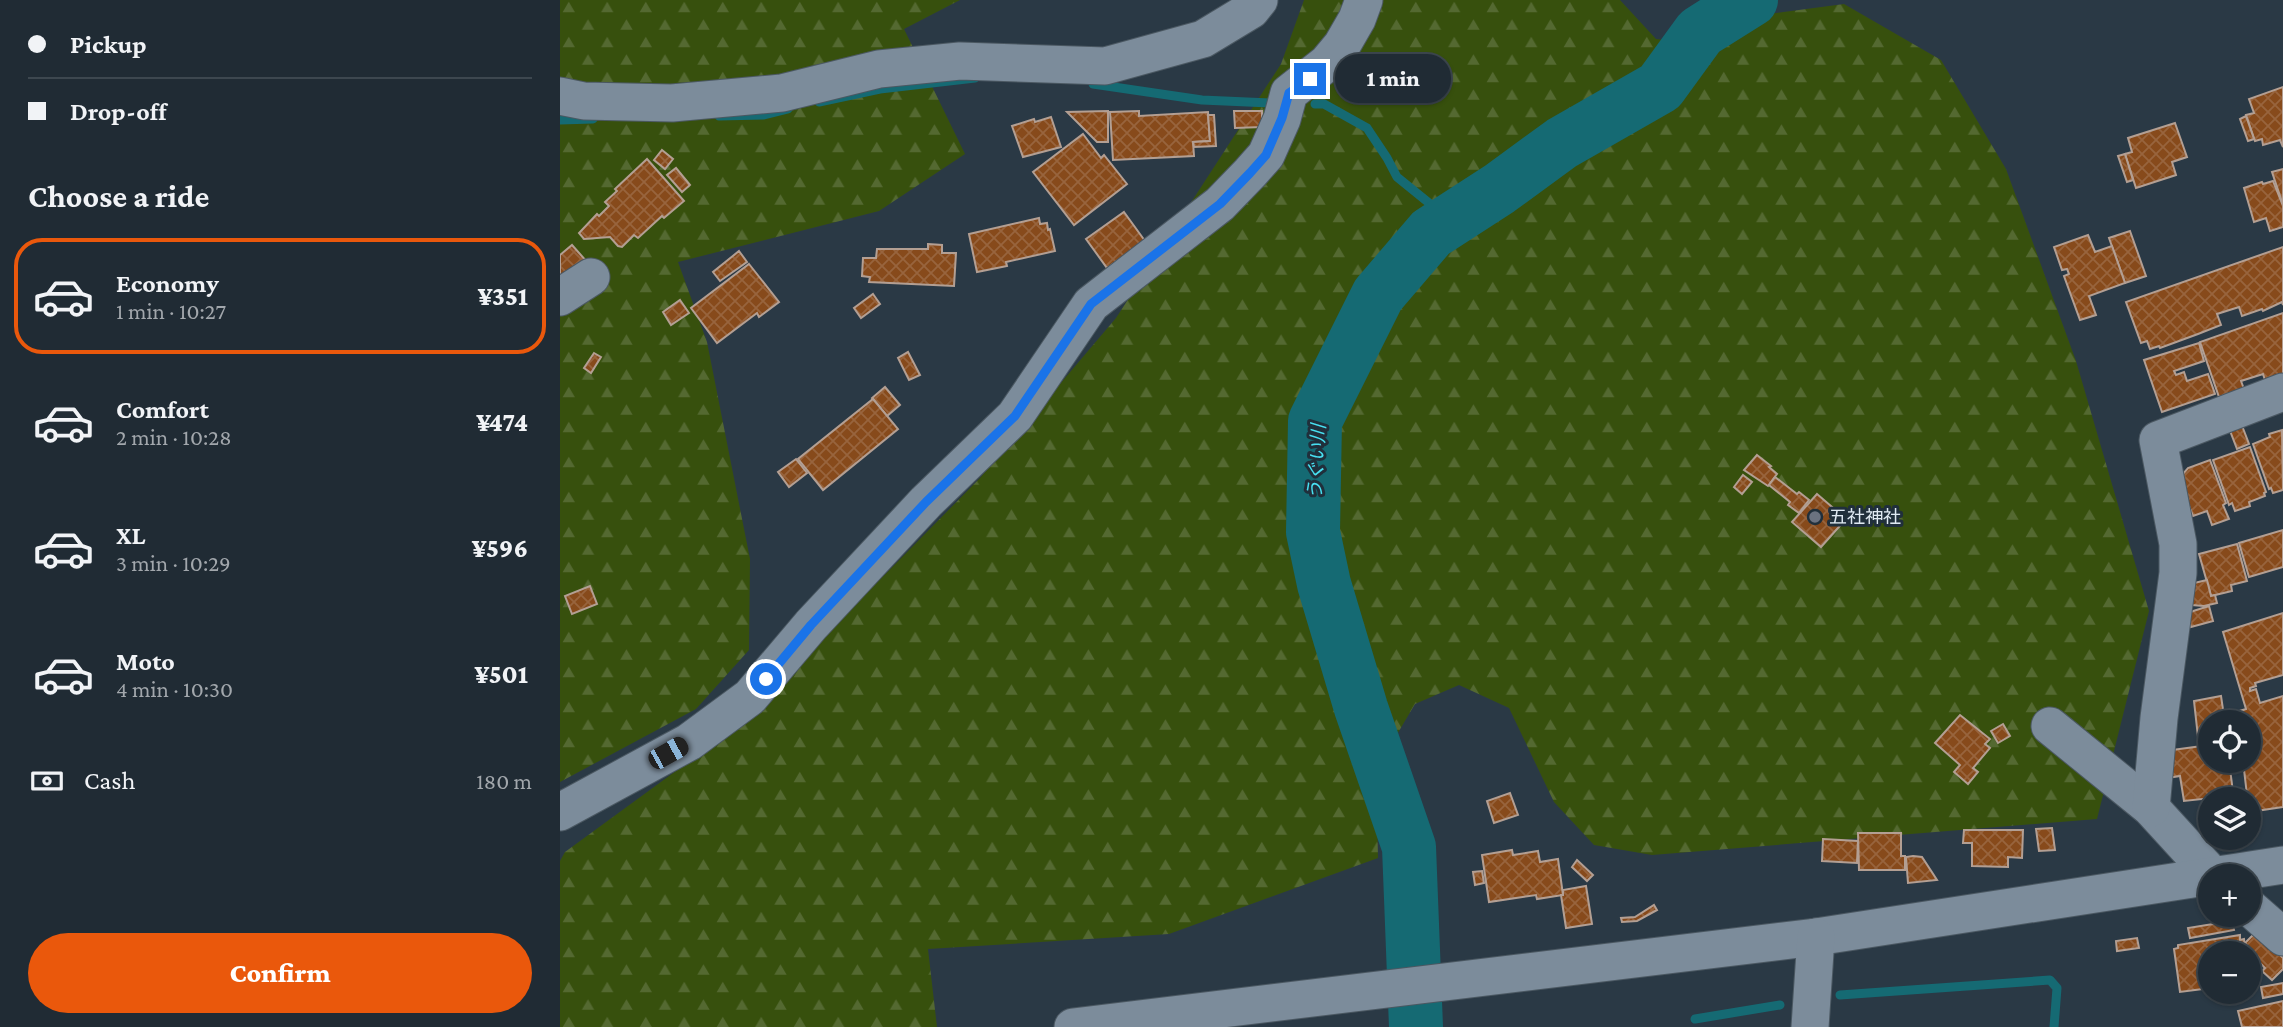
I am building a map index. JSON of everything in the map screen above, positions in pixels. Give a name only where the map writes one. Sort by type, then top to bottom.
[{"type":"street","points":[[560,96],[583,101],[672,103],[782,93],[879,69],[960,61],[1105,66],[1203,39],[1251,10],[1259,0]]},
{"type":"street","points":[[560,812],[689,742],[750,697],[811,625],[926,502],[1015,416],[1091,304],[1220,204],[1266,155],[1282,118],[1289,93],[1327,63],[1342,45],[1364,0]]},
{"type":"street","points":[[560,297],[591,277]]},
{"type":"street","points":[[2151,808],[2159,718],[2178,573],[2178,544],[2158,440],[2283,392]]},
{"type":"street","points":[[2050,726],[2151,808],[2202,864]]},
{"type":"street","points":[[2261,868],[2283,865]]},
{"type":"street","points":[[1073,1027],[1816,937],[2198,878]]},
{"type":"street","points":[[2261,918],[2283,937]]},
{"type":"street","points":[[1810,1027],[1816,937]]},
{"type":"green space","points":[[560,0],[960,0],[904,29],[965,154],[879,211],[678,262],[707,342],[750,559],[749,650],[696,709],[560,782]]},
{"type":"green space","points":[[1304,0],[1620,0],[1656,39],[1696,43],[1746,17],[1844,4],[1941,60],[2006,169],[2076,361],[2149,611],[2097,819],[1652,855],[1594,845],[1554,802],[1509,708],[1459,685],[1415,704],[1376,770],[1378,858],[1169,934],[928,949],[937,1027],[560,1027],[560,861],[565,852],[732,730],[980,478],[1116,318],[1281,64]]},
{"type":"building","points":[[2283,87],[2283,147],[2280,140],[2263,145],[2262,139],[2255,141],[2246,115],[2254,113],[2249,99]]},
{"type":"building","points":[[1108,111],[1108,142],[1097,142],[1067,112]]},
{"type":"building","points":[[1139,111],[1139,116],[1208,112],[1210,141],[1193,142],[1194,156],[1113,160],[1110,112]]},
{"type":"building","points":[[1234,111],[1262,111],[1262,127],[1235,128]]},
{"type":"building","points":[[1208,115],[1214,115],[1216,146],[1194,147],[1193,142],[1210,141]]},
{"type":"building","points":[[2246,116],[2254,139],[2248,141],[2240,119]]},
{"type":"building","points":[[1051,117],[1061,147],[1023,157],[1012,126]]},
{"type":"building","points":[[2175,123],[2187,157],[2172,162],[2176,175],[2136,188],[2125,154],[2132,152],[2128,138]]},
{"type":"building","points":[[1083,134],[1101,158],[1104,155],[1127,184],[1074,225],[1033,172]]},
{"type":"building","points":[[662,150],[673,159],[665,169],[654,160]]},
{"type":"building","points":[[2125,154],[2133,180],[2127,182],[2118,156]]},
{"type":"building","points":[[647,159],[684,201],[664,218],[662,216],[638,238],[634,235],[622,247],[610,237],[584,239],[579,233],[609,206],[605,202],[617,191],[615,189]]},
{"type":"building","points":[[676,168],[690,185],[682,192],[667,175]]},
{"type":"building","points":[[2283,169],[2283,205],[2272,172]]},
{"type":"building","points":[[2273,181],[2283,206],[2283,227],[2270,231],[2266,218],[2254,222],[2244,188]]},
{"type":"building","points":[[1124,212],[1145,241],[1107,268],[1086,239]]},
{"type":"building","points":[[1039,218],[1040,224],[1047,223],[1048,230],[1050,229],[1055,251],[1006,262],[1007,266],[977,272],[969,234]]},
{"type":"building","points":[[2130,231],[2146,276],[2125,283],[2109,238]]},
{"type":"building","points":[[2088,235],[2095,252],[2112,246],[2125,283],[2089,296],[2096,315],[2080,320],[2064,276],[2069,274],[2067,269],[2062,270],[2054,247]]},
{"type":"building","points":[[928,244],[942,245],[942,253],[956,253],[954,286],[869,282],[870,277],[862,276],[863,258],[876,258],[877,249],[928,249]]},
{"type":"building","points":[[572,245],[588,263],[560,280],[560,255]]},
{"type":"building","points":[[2283,247],[2283,305],[2282,302],[2263,311],[2262,309],[2242,316],[2239,307],[2217,314],[2221,325],[2160,348],[2150,349],[2147,341],[2141,343],[2126,302]]},
{"type":"building","points":[[739,251],[747,262],[720,281],[713,272]]},
{"type":"building","points":[[749,264],[779,302],[759,317],[757,313],[717,343],[691,308]]},
{"type":"building","points":[[873,294],[880,304],[861,318],[854,308]]},
{"type":"building","points":[[680,300],[689,313],[671,325],[663,312]]},
{"type":"building","points":[[2283,313],[2283,381],[2267,386],[2263,374],[2241,381],[2244,389],[2219,397],[2200,342]]},
{"type":"building","points":[[2199,343],[2204,361],[2174,371],[2176,375],[2184,372],[2187,381],[2208,374],[2215,394],[2162,412],[2144,360]]},
{"type":"building","points":[[908,352],[920,375],[909,380],[898,358]]},
{"type":"building","points":[[594,353],[601,357],[591,373],[584,368]]},
{"type":"building","points":[[885,387],[900,405],[887,416],[872,398]]},
{"type":"building","points":[[873,399],[898,429],[823,490],[798,459]]},
{"type":"building","points":[[2241,423],[2249,444],[2237,449],[2229,428]]},
{"type":"building","points":[[2282,430],[2283,490],[2273,493],[2271,488],[2269,489],[2253,444]]},
{"type":"building","points":[[2250,447],[2266,492],[2265,496],[2249,502],[2250,506],[2235,511],[2232,503],[2229,505],[2213,460]]},
{"type":"building","points":[[1757,455],[1777,474],[1768,486],[1744,470]]},
{"type":"building","points":[[796,459],[807,473],[789,487],[778,472]]},
{"type":"building","points":[[2210,460],[2229,519],[2212,525],[2207,511],[2193,516],[2184,493],[2182,475],[2188,468]]},
{"type":"building","points":[[1743,475],[1752,482],[1742,494],[1734,487]]},
{"type":"building","points":[[1775,477],[1809,500],[1799,513],[1769,485]]},
{"type":"building","points":[[1817,494],[1846,519],[1821,547],[1792,522]]},
{"type":"building","points":[[2283,530],[2283,567],[2249,577],[2239,543]]},
{"type":"building","points":[[2237,544],[2247,581],[2231,585],[2232,591],[2211,596],[2199,554]]},
{"type":"building","points":[[2207,580],[2211,596],[2215,595],[2217,603],[2192,605],[2194,583]]},
{"type":"building","points":[[590,586],[597,604],[572,614],[565,596]]},
{"type":"building","points":[[2209,606],[2213,621],[2191,627],[2187,613]]},
{"type":"building","points":[[2283,613],[2283,675],[2255,683],[2256,686],[2250,688],[2250,691],[2256,689],[2260,703],[2283,696],[2283,807],[2261,810],[2261,787],[2246,787],[2244,773],[2261,773],[2261,710],[2243,710],[2246,709],[2223,632]]},
{"type":"building","points":[[2221,696],[2223,710],[2198,710],[2198,737],[2194,701]]},
{"type":"building","points":[[1960,715],[1990,739],[1985,744],[1990,748],[1973,768],[1978,772],[1968,784],[1954,772],[1960,765],[1935,743]]},
{"type":"building","points":[[2003,724],[2010,736],[1998,743],[1991,731]]},
{"type":"building","points":[[2198,747],[2198,773],[2231,773],[2232,787],[2198,787],[2198,799],[2184,801],[2180,776],[2167,778],[2164,751]]},
{"type":"building","points":[[1510,793],[1518,815],[1494,823],[1487,801]]},
{"type":"building","points":[[2052,828],[2055,850],[2039,851],[2036,829]]},
{"type":"building","points":[[1964,830],[2023,830],[2022,858],[2008,857],[2008,867],[1972,866],[1972,843],[1963,843]]},
{"type":"building","points":[[1858,833],[1901,833],[1901,856],[1905,856],[1905,870],[1859,870]]},
{"type":"building","points":[[1823,839],[1858,841],[1857,863],[1822,861]]},
{"type":"building","points":[[1512,850],[1513,855],[1538,851],[1540,862],[1558,859],[1563,895],[1537,899],[1536,895],[1489,902],[1482,855]]},
{"type":"building","points":[[1906,857],[1922,857],[1937,880],[1908,883]]},
{"type":"building","points":[[1577,860],[1593,875],[1587,881],[1572,867]]},
{"type":"building","points":[[1482,871],[1484,883],[1475,885],[1473,872]]},
{"type":"building","points":[[1586,886],[1592,924],[1566,928],[1561,895],[1563,890]]},
{"type":"building","points":[[1654,905],[1657,910],[1637,921],[1622,922],[1621,918],[1635,917]]},
{"type":"building","points":[[2233,927],[2234,930],[2190,938],[2188,928]]},
{"type":"building","points":[[2256,932],[2283,958],[2283,969],[2272,980],[2262,971],[2265,968],[2261,964],[2261,941],[2247,941]]},
{"type":"building","points":[[2240,935],[2240,940],[2244,941],[2203,941]]},
{"type":"building","points":[[2137,938],[2139,948],[2117,951],[2116,941]]},
{"type":"building","points":[[2198,942],[2198,990],[2180,992],[2174,949],[2178,948],[2178,945]]},
{"type":"building","points":[[2283,983],[2283,994],[2263,998],[2261,987]]},
{"type":"building","points":[[2283,1001],[2283,1027],[2242,1027],[2238,1011]]},
{"type":"waterway","name":"うぐい川","points":[[1416,1027],[1409,847],[1361,708],[1324,584],[1313,532],[1315,421],[1378,295],[1431,233],[1499,189],[1562,143],[1660,87],[1700,32],[1751,0]]},
{"type":"waterway","points":[[819,102],[880,89],[975,78]]},
{"type":"waterway","points":[[1093,84],[1202,100],[1270,103]]},
{"type":"waterway","points":[[1315,104],[1324,104],[1367,128],[1397,177],[1450,220]]},
{"type":"waterway","points":[[719,116],[764,115],[788,109]]},
{"type":"waterway","points":[[560,120],[593,119]]},
{"type":"waterway","points":[[1840,995],[2050,980],[2057,988],[2054,1027]]},
{"type":"waterway","points":[[1695,1019],[1780,1005]]},
{"type":"place","name":"五社神社","points":[[1815,517]]},
{"type":"route","points":[[766,679],[811,625],[926,502],[1015,416],[1091,304],[1220,204],[1250,173],[1266,155],[1282,118],[1289,93],[1310,79]]}]
